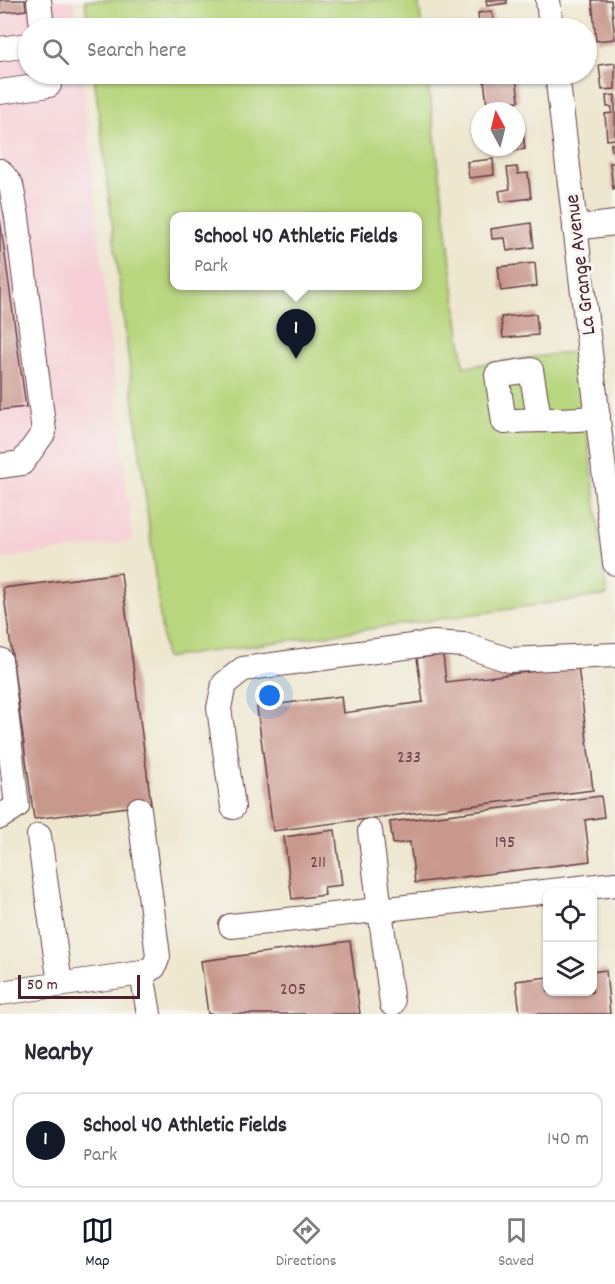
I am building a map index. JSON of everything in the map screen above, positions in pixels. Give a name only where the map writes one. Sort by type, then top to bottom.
[{"type":"street","points":[[39,0],[41,18]]},
{"type":"street","points":[[548,0],[550,18]]},
{"type":"street","points":[[0,49],[18,46]]},
{"type":"street","points":[[0,92],[49,84]]},
{"type":"street","name":"La Grange Avenue","points":[[558,84],[615,563]]},
{"type":"street","points":[[0,171],[11,185],[17,217],[44,432],[22,463],[0,466]]},
{"type":"street","points":[[575,228],[615,223]]},
{"type":"street","points":[[539,418],[569,421],[597,417]]},
{"type":"street","points":[[233,807],[219,708],[224,684],[243,669],[434,643],[464,645],[509,660],[615,655]]},
{"type":"street","points":[[0,660],[17,806],[0,817]]},
{"type":"street","points":[[0,993],[142,973],[154,966],[158,956],[139,809]]},
{"type":"street","points":[[370,831],[392,1004]]},
{"type":"street","points":[[39,836],[60,984]]},
{"type":"street","points":[[231,926],[615,884]]},
{"type":"street","points":[[142,973],[149,1014]]},
{"type":"shaded area","points":[[0,0],[74,0],[76,18],[18,18],[18,84],[83,84],[132,541],[0,559]]},
{"type":"green space","points":[[85,0],[418,0],[421,18],[87,18]]},
{"type":"green space","points":[[95,84],[428,84],[464,367],[577,351],[607,595],[165,658]]},
{"type":"building","points":[[0,0],[25,0],[26,10],[0,13]]},
{"type":"building","points":[[486,0],[507,0],[507,3],[487,6]]},
{"type":"building","points":[[592,0],[611,0],[615,39],[597,41],[597,18],[594,18]]},
{"type":"building","points":[[492,11],[493,18],[478,18],[478,13]]},
{"type":"building","points":[[615,63],[615,89],[602,90],[599,65]]},
{"type":"building","points":[[484,84],[517,84],[519,101],[487,102]]},
{"type":"building","points":[[615,95],[615,139],[607,140],[605,114],[612,113],[612,107],[607,107],[606,96]]},
{"type":"building","points":[[611,144],[615,144],[615,156],[613,156]]},
{"type":"building","points":[[493,159],[494,175],[469,178],[467,162]]},
{"type":"building","points":[[610,163],[615,163],[615,188],[613,189]]},
{"type":"building","points":[[517,167],[518,174],[528,173],[531,198],[501,202],[499,191],[510,189],[507,168]]},
{"type":"building","points":[[0,219],[26,407],[0,410]]},
{"type":"building","points":[[531,223],[534,247],[507,251],[505,238],[492,239],[491,229]]},
{"type":"building","points":[[535,263],[537,286],[501,291],[498,267]]},
{"type":"building","points":[[536,314],[538,335],[503,338],[501,317]]},
{"type":"building","points":[[121,573],[151,804],[34,819],[3,588]]},
{"type":"building","points":[[443,655],[446,682],[578,666],[593,790],[273,831],[257,707],[341,696],[343,713],[423,702],[417,658]]},
{"type":"building","points":[[601,796],[604,817],[585,820],[590,861],[415,883],[410,842],[393,844],[390,822]]},
{"type":"building","points":[[335,830],[342,885],[324,887],[325,895],[292,899],[284,837]]},
{"type":"building","points":[[350,941],[360,1014],[208,1014],[201,961]]},
{"type":"building","points":[[606,970],[610,1014],[520,1014],[516,981],[543,978],[543,996],[597,996],[597,971]]},
{"type":"place","name":"School 40 Athletic Fields","points":[[296,359]]}]
